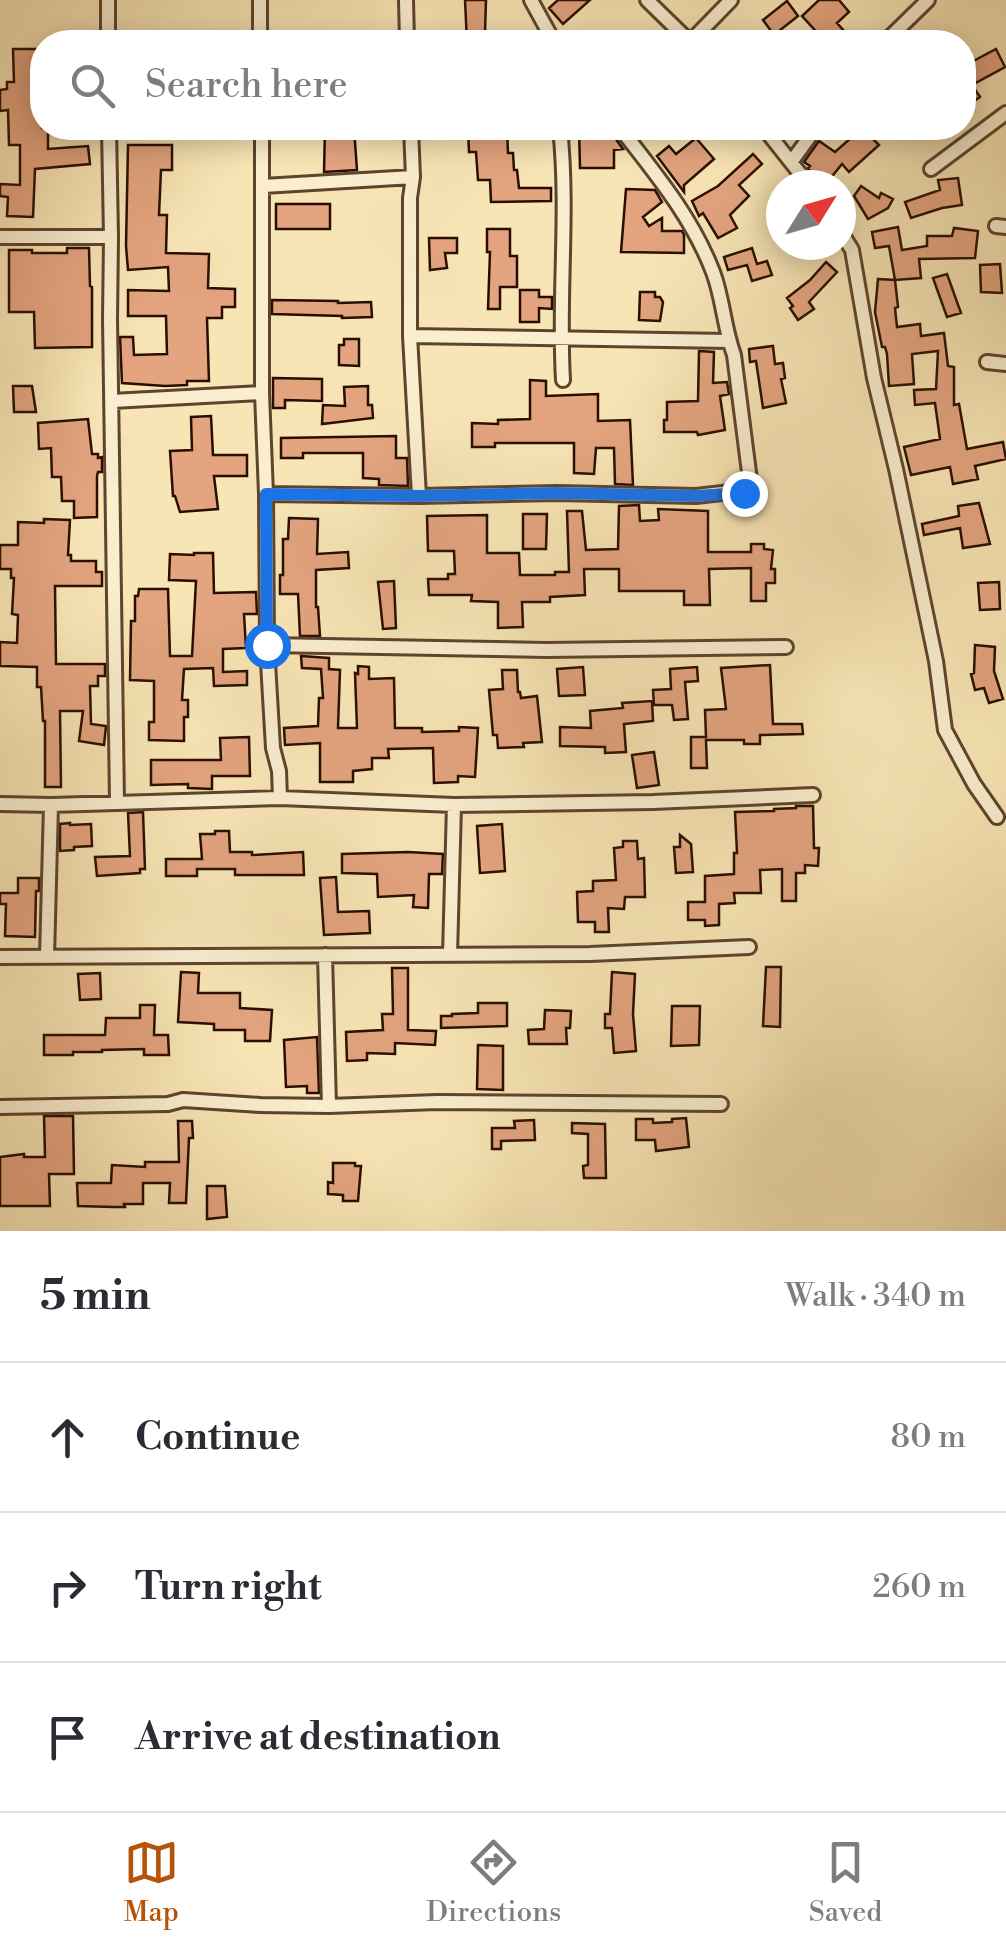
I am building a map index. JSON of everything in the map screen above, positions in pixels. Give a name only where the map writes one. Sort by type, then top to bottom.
[{"type":"street","points":[[108,0],[108,30]]},
{"type":"street","points":[[260,0],[260,30]]},
{"type":"street","points":[[406,0],[407,30]]},
{"type":"street","points":[[647,0],[678,30]]},
{"type":"street","points":[[702,30],[731,0]]},
{"type":"street","points":[[897,30],[928,0]]},
{"type":"street","points":[[535,1],[547,30]]},
{"type":"street","points":[[976,135],[1006,113]]},
{"type":"street","points":[[109,140],[117,803]]},
{"type":"street","points":[[262,140],[267,645],[280,798]]},
{"type":"street","points":[[411,140],[410,336],[419,496]]},
{"type":"street","points":[[560,140],[562,380]]},
{"type":"street","points":[[266,494],[696,496],[748,490],[734,354],[715,277],[706,254],[668,190],[629,140]]},
{"type":"street","points":[[774,140],[798,170]]},
{"type":"street","points":[[792,161],[807,140]]},
{"type":"street","points":[[931,169],[970,140]]},
{"type":"street","points":[[263,186],[413,177]]},
{"type":"street","points":[[0,237],[112,237]]},
{"type":"street","points":[[854,260],[874,378],[936,661],[945,730],[997,817]]},
{"type":"street","points":[[410,336],[729,341]]},
{"type":"street","points":[[987,362],[1006,364]]},
{"type":"street","points":[[112,400],[262,393]]},
{"type":"street","points":[[267,645],[546,650],[786,647]]},
{"type":"street","points":[[0,804],[280,798],[454,804],[652,802],[813,794]]},
{"type":"street","points":[[450,955],[454,804]]},
{"type":"street","points":[[47,957],[51,805]]},
{"type":"street","points":[[0,957],[590,954],[749,947]]},
{"type":"street","points":[[325,955],[328,1106]]},
{"type":"street","points":[[0,1107],[163,1104],[183,1100],[328,1106],[438,1102],[720,1104]]},
{"type":"building","points":[[465,0],[486,0],[485,30],[466,30]]},
{"type":"building","points":[[558,0],[590,0],[563,24],[549,8]]},
{"type":"building","points":[[819,0],[839,0],[849,12],[837,23],[843,30],[815,30],[802,16]]},
{"type":"building","points":[[787,1],[798,16],[780,30],[770,30],[763,20]]},
{"type":"building","points":[[13,49],[30,49],[30,140],[48,140],[48,149],[88,146],[90,164],[35,169],[33,217],[7,216],[8,197],[0,196],[0,184],[20,185],[20,145],[9,145],[8,110],[0,111],[0,90],[7,89],[7,82],[14,82]]},
{"type":"building","points":[[996,49],[1005,67],[976,83],[976,60]]},
{"type":"building","points":[[325,140],[355,140],[357,170],[324,172]]},
{"type":"building","points":[[468,140],[507,140],[519,188],[551,188],[551,201],[491,202],[490,180],[478,180],[476,152],[469,152]]},
{"type":"building","points":[[579,140],[617,140],[623,149],[614,150],[614,168],[580,168]]},
{"type":"building","points":[[698,140],[714,159],[684,185],[684,192],[657,156],[669,146],[676,154]]},
{"type":"building","points":[[849,140],[874,140],[879,145],[851,170],[842,164],[837,170],[810,170],[804,162],[819,141],[835,152]]},
{"type":"building","points":[[128,145],[172,145],[172,170],[161,170],[159,215],[167,215],[166,253],[209,254],[208,288],[235,289],[235,307],[222,307],[222,318],[207,318],[209,381],[165,386],[122,383],[120,337],[133,337],[134,355],[167,354],[166,316],[128,316],[128,290],[169,291],[168,267],[128,270]]},
{"type":"building","points":[[753,154],[762,164],[739,185],[749,196],[730,215],[737,228],[718,238],[692,201],[718,186]]},
{"type":"building","points":[[958,178],[962,205],[911,218],[905,202],[940,190],[938,180]]},
{"type":"building","points":[[861,186],[879,198],[881,193],[893,199],[888,208],[868,219],[856,193]]},
{"type":"building","points":[[626,189],[655,190],[662,202],[643,217],[649,226],[662,218],[662,231],[682,231],[684,253],[621,252]]},
{"type":"building","points":[[276,204],[330,204],[330,229],[276,229]]},
{"type":"building","points":[[898,227],[902,250],[927,246],[927,236],[952,236],[954,228],[978,231],[975,258],[919,259],[921,278],[895,280],[889,246],[875,248],[872,232]]},
{"type":"building","points":[[487,229],[510,229],[510,256],[517,256],[517,287],[500,287],[500,309],[488,309]]},
{"type":"building","points":[[429,238],[457,238],[457,253],[445,253],[447,268],[430,270]]},
{"type":"building","points":[[67,248],[89,248],[92,347],[35,348],[34,312],[9,312],[9,250],[67,253]]},
{"type":"building","points":[[752,248],[757,264],[767,261],[772,275],[752,281],[747,265],[728,270],[724,257]]},
{"type":"building","points":[[826,262],[837,272],[809,302],[814,309],[798,320],[787,298]]},
{"type":"building","points":[[1000,264],[1002,293],[981,292],[980,265]]},
{"type":"building","points":[[947,274],[961,313],[947,317],[933,278]]},
{"type":"building","points":[[878,279],[895,280],[897,327],[920,324],[921,336],[944,333],[948,366],[954,367],[954,405],[959,404],[967,449],[1003,442],[1006,459],[975,466],[978,479],[953,484],[950,467],[911,475],[904,447],[940,439],[935,403],[915,405],[914,390],[936,389],[938,351],[912,354],[914,384],[889,386],[887,354],[875,312]]},
{"type":"building","points":[[520,290],[539,290],[539,297],[552,297],[552,309],[539,308],[539,322],[520,322]]},
{"type":"building","points":[[640,292],[655,292],[655,297],[660,297],[660,321],[639,320]]},
{"type":"building","points":[[272,300],[371,302],[372,317],[272,314]]},
{"type":"building","points":[[344,339],[359,339],[359,366],[339,365],[339,345],[344,345]]},
{"type":"building","points":[[773,346],[775,364],[783,363],[785,378],[781,379],[786,403],[763,408],[756,361],[750,362],[749,349]]},
{"type":"building","points":[[699,351],[714,352],[713,383],[727,382],[729,394],[720,396],[725,430],[698,435],[664,432],[667,402],[698,401]]},
{"type":"building","points":[[273,378],[322,379],[322,401],[285,400],[285,408],[273,408]]},
{"type":"building","points":[[530,380],[546,381],[546,396],[598,394],[598,421],[630,420],[633,485],[615,484],[614,448],[596,448],[594,474],[574,473],[574,443],[495,443],[495,447],[472,447],[472,423],[530,419]]},
{"type":"building","points":[[13,386],[32,386],[36,412],[14,412]]},
{"type":"building","points":[[368,386],[373,418],[322,424],[323,405],[345,406],[344,387]]},
{"type":"building","points":[[211,416],[213,455],[247,455],[247,476],[214,476],[218,509],[180,512],[173,496],[170,451],[192,450],[191,417]]},
{"type":"building","points":[[88,419],[92,454],[102,457],[102,472],[97,476],[97,517],[74,518],[74,501],[62,501],[61,477],[52,477],[51,448],[39,449],[38,423]]},
{"type":"building","points":[[396,436],[396,458],[407,458],[408,486],[379,485],[379,479],[363,478],[363,453],[303,453],[303,458],[281,458],[281,438]]},
{"type":"building","points":[[979,503],[990,544],[963,548],[960,528],[924,535],[922,524],[959,516],[958,506]]},
{"type":"building","points":[[639,505],[640,521],[659,520],[658,509],[708,511],[708,552],[751,552],[751,544],[764,544],[764,549],[773,550],[771,569],[775,569],[775,583],[766,583],[766,601],[751,601],[751,568],[709,569],[710,605],[684,605],[684,591],[619,591],[619,569],[584,569],[585,595],[550,597],[550,602],[522,602],[523,627],[498,628],[498,602],[471,601],[472,595],[429,595],[428,579],[448,579],[448,574],[455,574],[454,551],[428,551],[427,516],[487,515],[487,553],[519,553],[520,575],[555,575],[569,572],[567,511],[582,511],[586,550],[618,549],[619,506]]},
{"type":"building","points":[[523,514],[547,514],[546,549],[523,549]]},
{"type":"building","points":[[289,518],[318,519],[317,554],[348,552],[349,568],[316,570],[320,636],[300,636],[298,594],[280,594],[283,539],[288,539]]},
{"type":"building","points":[[44,519],[70,520],[71,561],[96,561],[96,572],[102,572],[102,586],[55,586],[56,664],[105,664],[105,676],[98,676],[98,686],[90,686],[91,724],[106,726],[104,745],[79,741],[83,711],[60,711],[61,787],[45,787],[45,721],[37,667],[0,666],[0,642],[17,643],[18,615],[12,614],[11,569],[0,569],[0,545],[18,545],[18,522],[44,523]]},
{"type":"building","points":[[213,553],[214,593],[256,592],[257,614],[244,614],[246,648],[223,649],[223,672],[247,671],[247,685],[214,686],[213,668],[184,669],[182,700],[188,700],[188,717],[184,717],[184,741],[149,740],[149,722],[154,722],[154,681],[130,680],[135,596],[139,589],[168,589],[170,656],[192,656],[196,581],[169,580],[170,554]]},
{"type":"building","points":[[394,581],[396,628],[383,629],[378,582]]},
{"type":"building","points":[[999,582],[1000,609],[980,610],[978,583]]},
{"type":"building","points":[[975,645],[995,647],[994,671],[1003,699],[989,703],[984,688],[975,690],[971,674]]},
{"type":"building","points":[[301,656],[329,658],[329,669],[340,670],[338,728],[357,728],[358,666],[369,667],[369,679],[394,678],[395,728],[422,728],[422,732],[478,728],[475,777],[458,776],[458,782],[434,783],[433,748],[388,749],[389,758],[372,758],[372,769],[353,771],[353,782],[320,782],[320,743],[285,745],[284,728],[318,726],[319,698],[323,698],[321,669],[302,668]]},
{"type":"building","points":[[770,665],[773,724],[802,724],[803,734],[760,735],[760,744],[706,740],[707,768],[691,768],[691,737],[706,737],[705,710],[726,709],[721,668]]},
{"type":"building","points":[[583,667],[585,695],[559,696],[557,669]]},
{"type":"building","points":[[697,667],[698,681],[685,682],[688,719],[674,720],[672,705],[654,705],[653,690],[671,689],[670,669]]},
{"type":"building","points":[[502,670],[517,670],[521,698],[537,696],[542,742],[498,748],[489,690],[503,689]]},
{"type":"building","points":[[652,701],[653,721],[624,724],[626,752],[605,753],[605,747],[560,746],[560,727],[591,728],[590,711]]},
{"type":"building","points":[[249,737],[250,776],[212,776],[212,789],[188,788],[188,784],[151,785],[151,760],[221,760],[220,738]]},
{"type":"building","points":[[654,752],[659,785],[637,788],[632,755]]},
{"type":"building","points":[[813,806],[814,848],[819,848],[818,866],[805,865],[805,873],[796,873],[796,901],[782,901],[782,869],[760,870],[761,893],[734,893],[735,903],[719,904],[719,925],[705,926],[705,920],[688,920],[688,902],[705,902],[705,876],[734,874],[735,812]]},
{"type":"building","points":[[143,812],[145,869],[140,869],[140,873],[97,876],[95,857],[130,856],[128,813]]},
{"type":"building","points":[[60,824],[91,824],[92,846],[60,851]]},
{"type":"building","points":[[502,824],[505,871],[480,873],[477,826]]},
{"type":"building","points":[[229,831],[230,852],[303,852],[304,875],[235,875],[235,869],[197,869],[197,876],[166,876],[166,859],[202,859],[200,834]]},
{"type":"building","points":[[680,835],[691,844],[693,872],[676,873],[674,847],[680,847]]},
{"type":"building","points":[[623,841],[637,841],[638,859],[644,858],[645,897],[625,897],[624,909],[608,908],[609,932],[595,932],[595,922],[578,922],[577,892],[593,891],[593,881],[616,880],[614,848],[623,847]]},
{"type":"building","points":[[342,854],[443,854],[442,874],[429,874],[428,908],[413,907],[414,895],[378,897],[377,874],[342,873]]},
{"type":"building","points":[[336,877],[338,912],[369,911],[370,933],[324,935],[320,878]]},
{"type":"building","points":[[18,878],[39,878],[35,937],[5,936],[6,904],[0,904],[0,893],[18,893]]},
{"type":"building","points":[[766,967],[781,967],[780,1027],[763,1026]]},
{"type":"building","points":[[392,968],[408,968],[408,1030],[436,1031],[435,1045],[395,1043],[395,1054],[367,1053],[367,1060],[347,1061],[346,1032],[383,1030],[382,1014],[393,1014]]},
{"type":"building","points":[[181,972],[199,973],[198,993],[240,993],[240,1008],[272,1010],[270,1041],[245,1041],[245,1030],[214,1030],[214,1024],[178,1022]]},
{"type":"building","points":[[612,972],[635,974],[636,1051],[614,1053],[612,1028],[605,1028],[605,1014],[610,1014]]},
{"type":"building","points":[[100,973],[101,999],[80,1000],[78,974]]},
{"type":"building","points":[[478,1003],[507,1003],[507,1026],[441,1028],[441,1016],[478,1013]]},
{"type":"building","points":[[140,1005],[155,1005],[154,1035],[168,1035],[169,1055],[144,1055],[144,1049],[44,1055],[44,1035],[105,1035],[106,1018],[140,1018]]},
{"type":"building","points":[[672,1006],[700,1006],[699,1045],[671,1046]]},
{"type":"building","points":[[545,1010],[571,1011],[567,1044],[529,1044],[528,1030],[544,1029]]},
{"type":"building","points":[[317,1037],[319,1093],[307,1093],[307,1086],[286,1087],[284,1040]]},
{"type":"building","points":[[478,1045],[503,1046],[503,1090],[477,1089]]},
{"type":"building","points":[[44,1116],[73,1116],[74,1174],[49,1174],[50,1206],[0,1206],[0,1157],[45,1157]]},
{"type":"building","points":[[686,1118],[689,1147],[656,1151],[655,1140],[636,1140],[636,1119],[653,1119],[653,1123]]},
{"type":"building","points":[[534,1120],[535,1140],[501,1141],[501,1149],[492,1149],[492,1128],[515,1128],[514,1121]]},
{"type":"building","points":[[178,1121],[192,1121],[186,1203],[169,1203],[170,1183],[143,1183],[143,1204],[78,1206],[77,1183],[111,1183],[112,1165],[145,1167],[145,1162],[179,1162]]},
{"type":"building","points":[[572,1123],[605,1124],[606,1178],[584,1178],[588,1134],[572,1133]]},
{"type":"building","points":[[333,1163],[361,1166],[358,1201],[343,1201],[343,1195],[328,1194],[328,1182],[333,1183]]},
{"type":"building","points":[[207,1186],[225,1186],[227,1217],[207,1219]]},
{"type":"route","points":[[267,645],[266,494],[744,493]]}]
